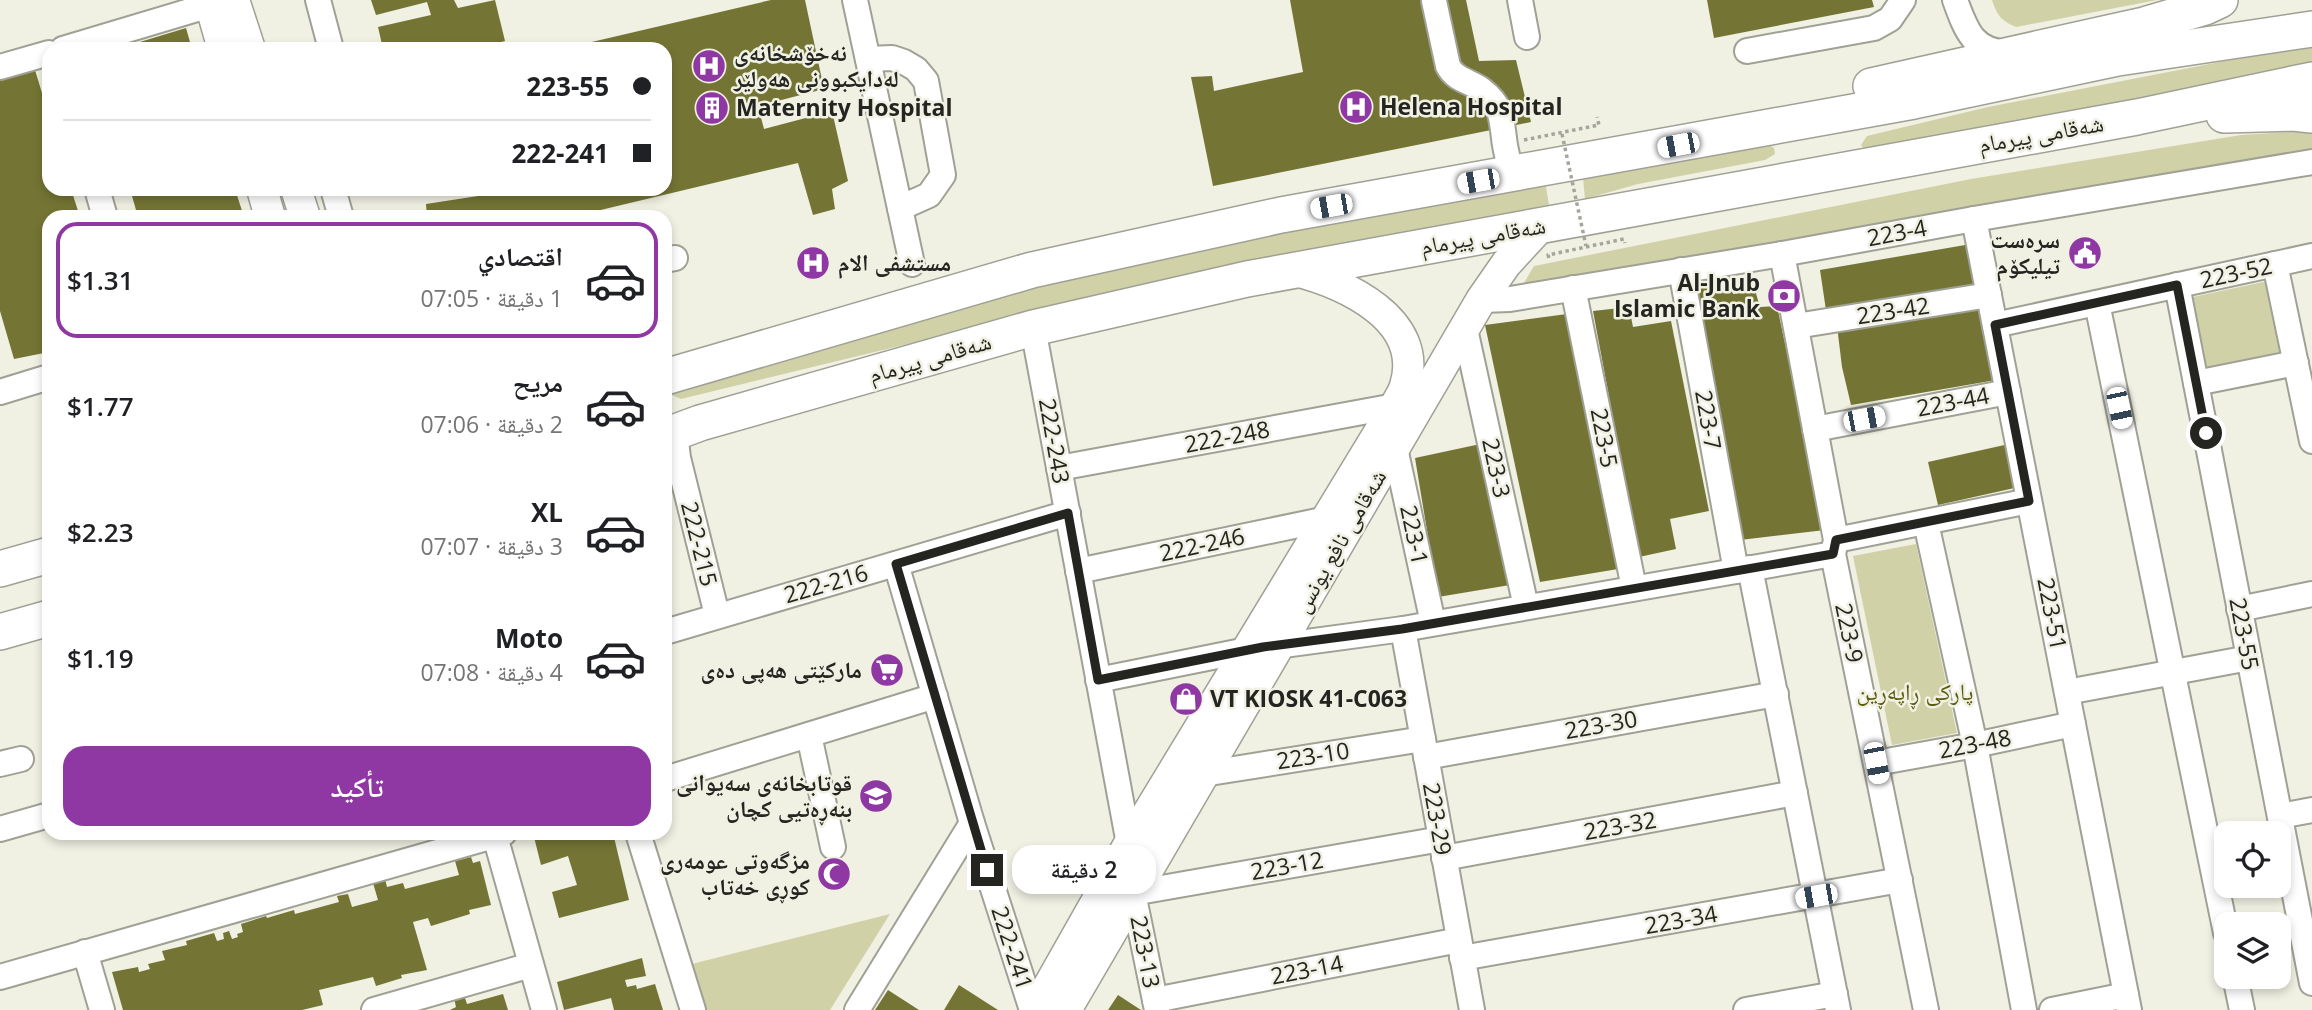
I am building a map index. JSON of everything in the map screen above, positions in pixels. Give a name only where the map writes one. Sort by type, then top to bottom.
[{"type":"highway","points":[[1652,150],[1742,113],[2144,25],[2220,0]]},
{"type":"highway","points":[[672,375],[1032,270],[1282,215],[1914,102],[2118,58],[2312,29]]},
{"type":"highway","name":"شەقامی پیرمام","points":[[672,432],[1034,328],[1247,279],[1292,270],[1545,242],[1763,184],[2137,117],[2312,80]]},
{"type":"highway","points":[[1854,111],[1837,121],[1830,141],[1832,150],[1840,160],[1863,166]]},
{"type":"highway","points":[[2137,117],[2293,113],[2312,116]]},
{"type":"highway","points":[[1755,130],[1773,136],[1782,150],[1783,163],[1779,171],[1763,184]]},
{"type":"highway","points":[[0,569],[42,557]]},
{"type":"highway","points":[[0,632],[42,620]]},
{"type":"main road","points":[[218,2],[222,42]]},
{"type":"main road","points":[[218,2],[245,42]]},
{"type":"main road","name":"شەقامی نافع یونس","points":[[1033,1010],[1203,774],[1481,300],[1506,264],[1545,242]]},
{"type":"main road","name":"شەقامی نافع یونس","points":[[1066,1010],[1121,886],[1129,844],[1405,386],[1408,361],[1401,335],[1387,316],[1346,290],[1292,270]]},
{"type":"street","points":[[318,0],[329,42]]},
{"type":"street","points":[[855,0],[912,264]]},
{"type":"street","points":[[1520,0],[1527,37]]},
{"type":"street","points":[[1746,51],[1874,28],[1890,19],[1903,0]]},
{"type":"street","points":[[1434,1],[1452,75],[1481,89],[1493,100],[1503,119],[1503,136],[1512,175]]},
{"type":"street","points":[[86,42],[218,2]]},
{"type":"street","points":[[1959,10],[1973,39],[2001,53],[2014,53]]},
{"type":"street","points":[[1926,74],[1940,65],[1959,41],[1963,32],[1959,10]]},
{"type":"street","points":[[0,67],[42,55]]},
{"type":"street","points":[[868,59],[892,58],[904,62],[916,69],[926,81],[943,175],[929,195],[900,208]]},
{"type":"street","name":"223-4","points":[[1481,300],[1510,299],[1782,254],[2312,162]]},
{"type":"street","name":"223-51","points":[[1975,219],[2127,1002]]},
{"type":"street","name":"223-9","points":[[1782,254],[1876,763],[1926,1010]]},
{"type":"street","name":"223-52","points":[[1995,325],[2312,256]]},
{"type":"street","points":[[2275,264],[2312,441]]},
{"type":"street","name":"223-7","points":[[1681,270],[1743,569],[1776,694],[1837,1002]]},
{"type":"street","name":"223-55","points":[[2177,285],[2312,983]]},
{"type":"street","name":"223-5","points":[[1573,288],[1634,588]]},
{"type":"street","name":"223-42","points":[[1796,326],[1989,295]]},
{"type":"street","points":[[2097,303],[2222,912]]},
{"type":"street","name":"222-243","points":[[1034,328],[1129,844]]},
{"type":"street","name":"223-3","points":[[1465,328],[1527,607]]},
{"type":"street","points":[[2196,383],[2296,363]]},
{"type":"street","points":[[1,389],[42,379]]},
{"type":"street","name":"223-44","points":[[1815,429],[2008,392]]},
{"type":"street","name":"222-248","points":[[1059,468],[1395,406]]},
{"type":"street","name":"222-215","points":[[672,443],[717,615]]},
{"type":"street","name":"223-1","points":[[1395,448],[1433,623]]},
{"type":"street","points":[[1098,680],[1247,650],[1402,629],[1743,569],[1926,523],[2029,501]]},
{"type":"street","name":"222-216","points":[[672,630],[1068,513]]},
{"type":"street","name":"222-246","points":[[1078,571],[1326,519]]},
{"type":"street","points":[[1926,523],[1975,745],[2024,1010]]},
{"type":"street","name":"222-241","points":[[896,564],[972,823],[1033,1010]]},
{"type":"street","points":[[2239,609],[2312,594]]},
{"type":"street","name":"223-29","points":[[1402,629],[1472,1010]]},
{"type":"street","points":[[2067,692],[2249,658]]},
{"type":"street","name":"223-30","points":[[1424,748],[1776,694]]},
{"type":"street","points":[[672,777],[934,696]]},
{"type":"street","name":"223-48","points":[[1876,763],[2073,724]]},
{"type":"street","points":[[810,734],[833,847]]},
{"type":"street","name":"223-10","points":[[1203,774],[1424,748]]},
{"type":"street","name":"223-32","points":[[1443,849],[1795,793]]},
{"type":"street","points":[[2280,816],[2312,810]]},
{"type":"street","points":[[0,829],[42,817]]},
{"type":"street","points":[[857,1010],[972,823]]},
{"type":"street","points":[[0,977],[419,844],[455,840]]},
{"type":"street","points":[[500,840],[544,1010]]},
{"type":"street","points":[[640,840],[693,1010]]},
{"type":"street","name":"223-12","points":[[1121,886],[1443,849]]},
{"type":"street","name":"223-34","points":[[1461,949],[1816,896],[1900,880]]},
{"type":"street","name":"223-13","points":[[1121,886],[1156,1005]]},
{"type":"street","name":"223-14","points":[[1156,1005],[1461,949]]},
{"type":"street","points":[[85,952],[102,1010]]},
{"type":"street","points":[[389,1008],[531,965]]},
{"type":"street","points":[[2238,989],[2242,1010]]},
{"type":"street","points":[[1746,1010],[1837,1002]]},
{"type":"street","points":[[2052,1010],[2127,1002]]},
{"type":"path","points":[[1517,141],[1599,125],[1597,117]]},
{"type":"path","points":[[1562,132],[1586,247]]},
{"type":"path","points":[[1545,242],[1548,255],[1624,239],[1625,243]]},
{"type":"green space","points":[[1992,0],[2157,0],[2016,27],[2000,17]]},
{"type":"green space","points":[[2312,44],[2312,66],[1868,153],[1861,145],[1867,136],[1988,107]]},
{"type":"green space","points":[[2312,132],[2312,156],[1518,293],[1534,266],[1971,179],[2241,135]]},
{"type":"green space","points":[[1768,144],[1774,148],[1775,154],[1765,160],[1638,184],[1585,199],[1583,178]]},
{"type":"green space","points":[[1545,181],[1549,205],[1027,315],[681,399],[672,395],[672,390],[1015,287],[1151,257]]},
{"type":"green space","points":[[2268,281],[2284,353],[2204,370],[2188,298]]},
{"type":"green space","name":"پارکی ڕاپەڕین","points":[[1916,544],[1957,733],[1892,745],[1853,556]]},
{"type":"green space","points":[[890,914],[830,1010],[690,1010],[676,968]]},
{"type":"building","points":[[371,0],[454,0],[458,8],[495,0],[505,41],[381,42],[378,27],[431,15],[427,2],[376,15]]},
{"type":"building","name":"Maternity Hospital","points":[[771,0],[805,0],[824,89],[758,106],[764,129],[832,111],[848,181],[832,189],[835,209],[813,215],[798,163],[672,193],[672,42],[592,42]]},
{"type":"building","name":"Helena Hospital","points":[[1290,0],[1466,0],[1479,61],[1516,60],[1531,122],[1213,186],[1191,77],[1212,76],[1214,91],[1303,72]]},
{"type":"building","points":[[1707,0],[1872,0],[1874,7],[1714,38]]},
{"type":"building","points":[[186,28],[190,42],[140,42]]},
{"type":"building","points":[[35,70],[42,93],[42,196],[73,196],[78,210],[42,210],[42,353],[14,359],[0,311],[0,81]]},
{"type":"building","points":[[132,196],[237,196],[242,210],[136,210]]},
{"type":"building","name":"Maternity Hospital","points":[[478,196],[659,196],[601,210],[426,210],[426,204]]},
{"type":"building","points":[[1971,244],[1981,295],[1827,317],[1820,270]]},
{"type":"building","points":[[1730,275],[1733,294],[1755,290],[1760,307],[1777,306],[1825,530],[1740,540],[1694,281]]},
{"type":"building","points":[[1983,303],[1996,380],[1851,405],[1842,367],[1837,326]]},
{"type":"building","points":[[1629,307],[1633,327],[1671,321],[1709,511],[1670,519],[1676,549],[1639,557],[1593,311]]},
{"type":"building","points":[[1567,314],[1618,569],[1540,582],[1485,325]]},
{"type":"building","points":[[1485,443],[1516,584],[1438,597],[1415,458]]},
{"type":"building","points":[[2009,444],[2019,487],[1938,505],[1928,462]]},
{"type":"building","points":[[535,840],[615,840],[629,900],[559,918],[552,892],[577,885],[568,856],[541,865]]},
{"type":"building","points":[[471,857],[473,863],[480,861],[491,905],[469,910],[470,914],[431,926],[428,918],[413,922],[427,970],[401,975],[402,978],[376,986],[373,977],[319,990],[323,1005],[302,1010],[123,1010],[112,972],[138,967],[139,972],[150,969],[148,964],[165,960],[162,951],[187,945],[186,941],[214,933],[217,941],[224,939],[223,933],[229,931],[232,939],[243,932],[241,924],[266,916],[267,918],[294,910],[295,914],[339,902],[337,896],[348,894],[352,907],[378,900],[373,883],[385,879],[387,887],[403,883],[405,889],[459,875],[455,861]]},
{"type":"building","points":[[642,958],[646,976],[625,980],[627,987],[636,985],[637,989],[655,984],[663,1010],[614,1010],[611,998],[564,1010],[557,982]]},
{"type":"building","points":[[959,985],[998,1010],[944,1010]]},
{"type":"building","points":[[888,990],[919,1010],[875,1010]]},
{"type":"building","points":[[503,994],[508,1010],[450,1010],[456,1007],[454,998],[464,995],[467,1004]]},
{"type":"building","points":[[1118,995],[1141,1010],[1108,1010]]},
{"type":"place","name":"نەخۆشخانەی لەدایکبوونی هەولێر","points":[[709,66]]},
{"type":"place","name":"Helena Hospital","points":[[1356,107]]},
{"type":"place","name":"Maternity Hospital","points":[[712,108]]},
{"type":"place","name":"سره‌ست تیلیکۆم","points":[[2085,253]]},
{"type":"place","name":"مستشفى الام","points":[[813,263]]},
{"type":"place","name":"Al-Jnub Islamic Bank","points":[[1784,296]]},
{"type":"place","name":"مارکێتی هەپی دەی","points":[[887,670]]},
{"type":"place","name":"VT KIOSK 41-C063","points":[[1186,699]]},
{"type":"place","name":"قوتابخانەی سەیوانی بنەڕەتیی کچان","points":[[876,796]]},
{"type":"place","name":"مزگەوتی عومەری کوڕی خەتاب","points":[[834,874]]},
{"type":"route","points":[[987,870],[896,564],[1068,513],[1098,680],[1263,647],[1402,629],[1833,554],[1836,540],[2029,501],[1995,325],[2177,285],[2206,433]]}]
